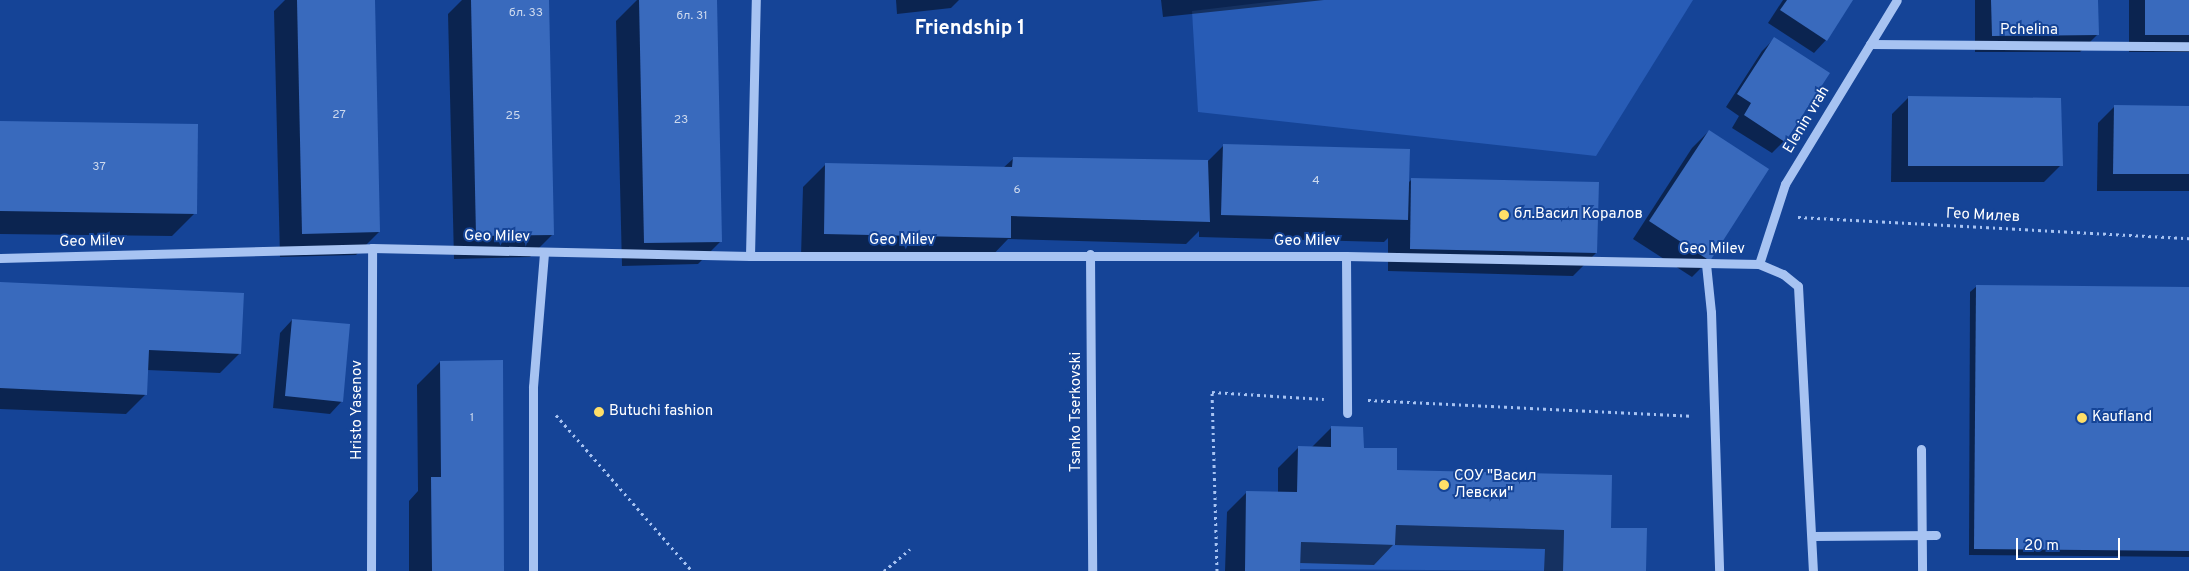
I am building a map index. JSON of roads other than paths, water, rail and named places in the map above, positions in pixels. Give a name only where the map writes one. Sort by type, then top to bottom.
[{"type":"street","points":[[750,256],[756,0]]},
{"type":"street","name":"Elenin vrah","points":[[1759,264],[1785,184],[1896,0]]},
{"type":"street","name":"Pchelina","points":[[1870,44],[2189,46]]},
{"type":"street","name":"Geo Milev","points":[[0,258],[372,248],[750,256],[1090,254],[1346,256],[1759,264],[1783,274],[1798,286],[1813,536]]},
{"type":"street","name":"Hristo Yasenov","points":[[371,571],[372,248]]},
{"type":"street","points":[[533,571],[532,387],[544,252]]},
{"type":"street","name":"Tsanko Tserkovski","points":[[1090,254],[1092,571]]},
{"type":"street","points":[[1346,256],[1347,413]]},
{"type":"street","points":[[1706,264],[1711,312],[1719,571]]},
{"type":"street","points":[[1921,449],[1922,571]]},
{"type":"street","points":[[1813,571],[1813,536],[1936,536]]},
{"type":"place","name":"бл.Васил Коралов","points":[[1504,215]]},
{"type":"place","name":"Butuchi fashion","points":[[599,412]]},
{"type":"place","name":"Kaufland","points":[[2082,418]]},
{"type":"place","name":"СОУ \"Васил Левски\"","points":[[1444,485]]},
{"type":"district","name":"Friendship 1","points":[[970,29]]}]
